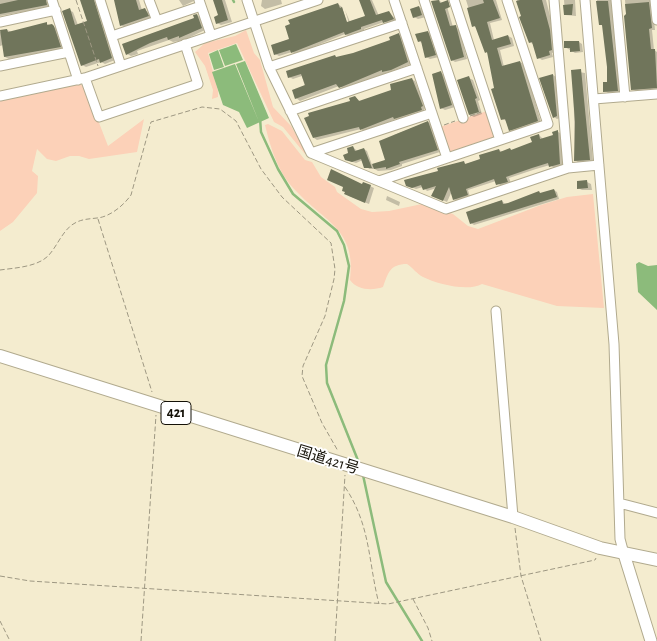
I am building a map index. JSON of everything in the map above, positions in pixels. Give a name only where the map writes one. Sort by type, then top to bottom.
[{"type":"highway","name":"国道421号","points":[[0,356],[156,407],[514,517],[600,548],[657,560]]},
{"type":"main road","points":[[624,554],[651,641]]},
{"type":"street","points":[[52,0],[69,52],[99,117],[198,84],[185,44]]},
{"type":"street","points":[[100,0],[121,66]]},
{"type":"street","points":[[149,0],[156,21]]},
{"type":"street","points":[[247,0],[269,67],[311,153],[446,209],[568,168],[599,165]]},
{"type":"street","points":[[284,0],[287,10]]},
{"type":"street","points":[[0,96],[82,79],[318,0]]},
{"type":"street","points":[[394,0],[447,158]]},
{"type":"street","points":[[424,0],[463,118]]},
{"type":"street","points":[[454,0],[500,140]]},
{"type":"street","points":[[507,0],[548,124]]},
{"type":"street","points":[[554,0],[568,168]]},
{"type":"street","points":[[585,0],[614,344],[620,539],[624,554]]},
{"type":"street","points":[[616,0],[625,97]]},
{"type":"street","points":[[655,0],[657,20]]},
{"type":"street","points":[[112,36],[200,3],[211,35]]},
{"type":"street","points":[[0,22],[56,10]]},
{"type":"street","points":[[269,67],[402,23]]},
{"type":"street","points":[[0,66],[69,52]]},
{"type":"street","points":[[290,111],[417,68]]},
{"type":"street","points":[[594,99],[657,94]]},
{"type":"street","points":[[311,153],[432,113]]},
{"type":"street","points":[[380,181],[564,120]]},
{"type":"street","points":[[496,311],[502,406],[514,517]]},
{"type":"street","points":[[619,503],[657,513]]},
{"type":"path","points":[[76,0],[98,67]]},
{"type":"path","points":[[0,270],[27,266],[43,260],[70,226],[117,210],[131,194],[151,122],[202,107],[213,107],[231,116],[261,169],[282,197],[331,243],[335,269],[334,280],[325,316],[303,366],[302,376],[322,423],[350,466],[344,486],[335,641]]},
{"type":"path","points":[[97,218],[156,407],[142,641]]},
{"type":"path","points":[[344,486],[354,500],[366,530],[379,604]]},
{"type":"path","points":[[514,517],[521,576],[541,641]]},
{"type":"path","points":[[0,576],[30,581],[393,604],[595,560],[600,548]]},
{"type":"path","points":[[413,599],[428,628],[432,641]]},
{"type":"path","points":[[0,621],[10,641]]},
{"type":"shaded area","points":[[246,30],[254,53],[260,60],[273,107],[291,126],[305,150],[305,154],[283,127],[274,122],[237,43],[208,53],[218,91],[218,97],[212,99],[213,90],[205,66],[195,52],[205,43],[235,36]]},
{"type":"shaded area","points":[[236,44],[243,60],[225,66],[219,50]]},
{"type":"shaded area","points":[[218,50],[224,67],[214,70],[209,54]]},
{"type":"shaded area","points":[[245,61],[269,118],[247,128],[239,112],[223,105],[212,72],[235,64],[259,122],[236,64]]},
{"type":"shaded area","points":[[80,84],[86,89],[108,146],[144,119],[137,152],[89,159],[70,156],[56,161],[47,159],[37,149],[32,171],[38,176],[37,193],[13,222],[0,231],[0,100]]},
{"type":"shaded area","points":[[487,111],[494,138],[449,152],[440,127]]},
{"type":"shaded area","points":[[268,124],[282,131],[305,160],[312,162],[321,177],[335,187],[337,192],[361,209],[372,212],[389,211],[422,204],[453,214],[468,226],[478,229],[567,197],[593,194],[604,308],[557,306],[482,284],[461,287],[444,284],[423,277],[407,264],[401,264],[390,270],[383,287],[370,289],[357,286],[350,280],[351,263],[349,249],[344,238],[337,228],[307,202],[284,176],[270,143],[265,125]]},
{"type":"shaded area","points":[[639,262],[648,266],[657,265],[657,310],[638,292],[636,264]]},
{"type":"building","points":[[18,0],[46,0],[47,5],[0,14],[0,4]]},
{"type":"building","points":[[80,0],[94,0],[112,58],[100,63],[99,59],[81,66],[62,11],[70,8],[75,25],[87,21]]},
{"type":"building","points":[[114,0],[136,0],[139,10],[145,8],[149,16],[120,26]]},
{"type":"building","points":[[213,0],[222,0],[228,20],[216,24],[214,17],[218,15]]},
{"type":"building","points":[[359,0],[370,0],[376,15],[389,11],[394,19],[383,23],[382,20],[345,35],[344,32],[291,53],[290,50],[274,55],[271,45],[289,39],[285,26],[290,24],[288,20],[338,3],[340,8],[342,7],[347,22],[365,16]]},
{"type":"building","points":[[439,0],[440,3],[448,0],[450,7],[445,9],[450,26],[456,25],[464,57],[451,61],[431,1]]},
{"type":"building","points":[[483,0],[493,0],[500,18],[487,22],[492,40],[508,35],[511,44],[497,48],[502,66],[520,61],[538,121],[509,131],[505,119],[501,120],[491,89],[494,88],[487,52],[485,53],[475,26],[472,27],[467,8],[484,3]]},
{"type":"building","points":[[542,0],[550,30],[552,50],[549,51],[550,55],[537,59],[532,42],[529,43],[519,17],[521,16],[516,1]]},
{"type":"building","points":[[596,1],[608,1],[618,91],[603,92],[603,82],[607,82],[607,67],[602,25],[599,25]]},
{"type":"building","points":[[649,2],[652,28],[649,29],[651,49],[655,49],[657,88],[631,90],[624,16],[626,14],[625,4]]},
{"type":"building","points":[[573,4],[572,15],[564,15],[563,5]]},
{"type":"building","points":[[419,6],[422,15],[413,18],[410,9]]},
{"type":"building","points":[[197,14],[202,28],[179,38],[179,36],[168,40],[167,37],[150,43],[126,55],[122,44],[194,18],[193,15]]},
{"type":"building","points":[[47,22],[47,25],[52,24],[54,26],[61,47],[4,57],[0,30],[7,29],[8,32]]},
{"type":"building","points":[[428,31],[436,55],[425,58],[421,41],[418,42],[415,34]]},
{"type":"building","points":[[399,33],[408,62],[391,70],[382,72],[382,70],[339,88],[336,84],[295,99],[292,90],[305,85],[301,74],[288,78],[286,71],[335,55],[336,57],[353,53],[390,40],[389,37]]},
{"type":"building","points":[[564,41],[579,41],[580,51],[570,52],[570,48],[564,48]]},
{"type":"building","points":[[581,69],[590,160],[574,161],[575,122],[571,70]]},
{"type":"building","points":[[441,71],[452,105],[440,109],[432,74]]},
{"type":"building","points":[[553,74],[557,116],[553,118],[539,78]]},
{"type":"building","points":[[469,76],[477,98],[475,99],[479,112],[469,115],[457,80]]},
{"type":"building","points":[[412,78],[423,106],[421,107],[422,110],[394,119],[393,117],[360,130],[359,127],[313,138],[304,118],[309,116],[308,113],[350,101],[349,98],[355,96],[359,101],[391,90],[390,84]]},
{"type":"building","points":[[428,121],[438,150],[399,162],[400,164],[386,169],[386,167],[374,169],[372,164],[385,160],[379,141]]},
{"type":"building","points":[[558,130],[560,164],[549,167],[548,163],[532,168],[506,177],[508,182],[496,185],[494,179],[466,189],[468,195],[453,200],[449,187],[443,201],[431,196],[436,186],[423,190],[421,185],[412,188],[406,186],[404,180],[438,171],[437,168],[464,161],[465,164],[480,159],[479,155],[499,149],[500,152],[510,148],[511,150],[532,142],[530,137],[539,134],[540,139],[553,135],[552,132]]},
{"type":"building","points":[[353,146],[355,151],[364,148],[372,168],[364,168],[361,159],[352,162],[345,160],[343,155],[348,153],[347,148]]},
{"type":"building","points":[[331,169],[362,184],[363,182],[371,185],[365,203],[344,194],[345,192],[342,191],[343,187],[327,180]]},
{"type":"building","points":[[587,180],[588,188],[577,189],[577,181]]},
{"type":"building","points":[[554,189],[557,197],[470,224],[466,212],[502,200],[503,204],[508,203],[539,191],[540,193]]},
{"type":"waterway","points":[[260,118],[261,132],[278,169],[293,194],[337,231],[344,245],[349,266],[344,301],[326,365],[327,383],[359,463]]},
{"type":"waterway","points":[[363,475],[386,582],[422,641]]}]
